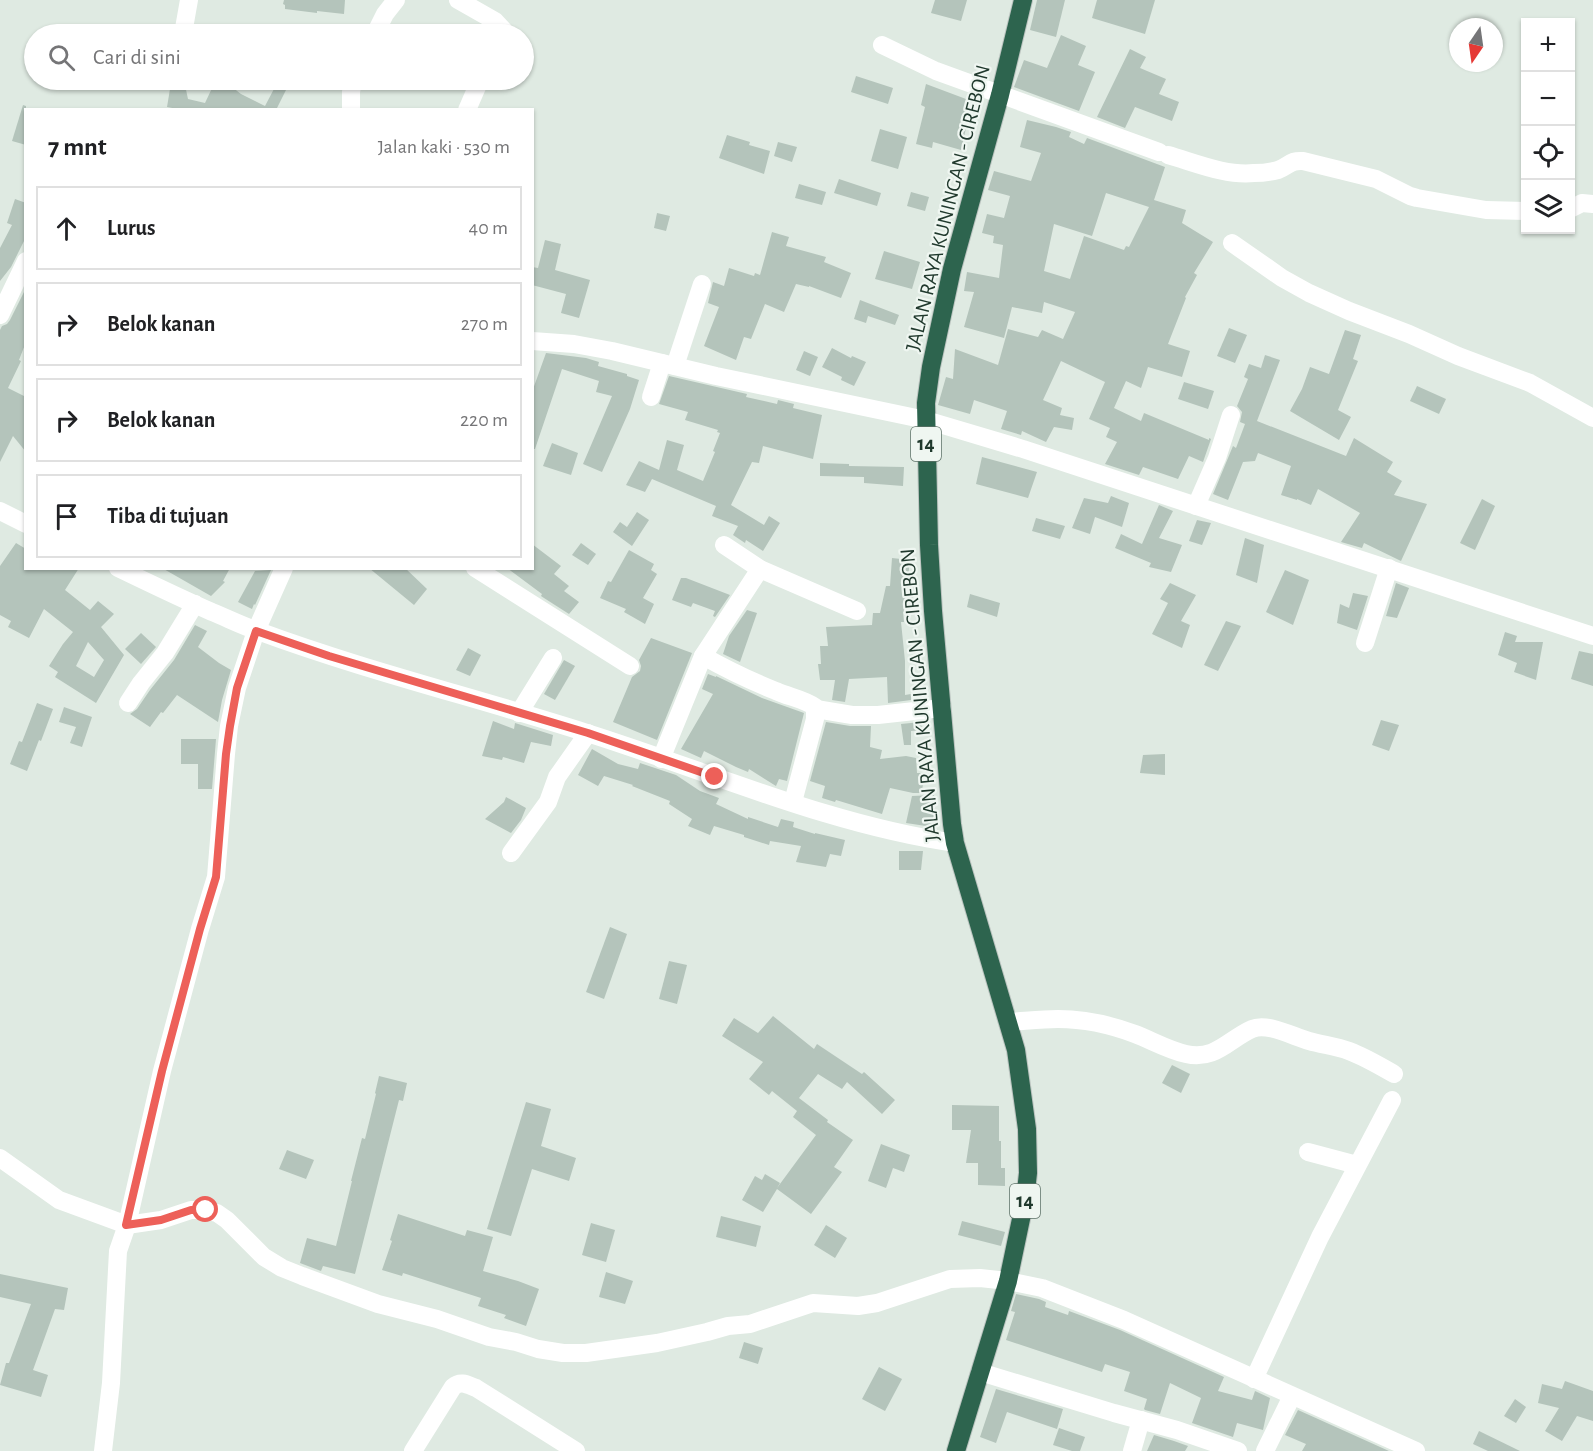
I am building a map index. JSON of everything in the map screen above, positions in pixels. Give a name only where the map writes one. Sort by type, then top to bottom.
[{"type":"highway","name":"JALAN RAYA KUNINGAN - CIREBON","points":[[956,1451],[1008,1281],[1025,1200],[1028,1173],[1027,1129],[1016,1050],[955,843],[929,553],[926,403],[931,367],[952,269],[1023,0]]},
{"type":"street","points":[[185,24],[189,0]]},
{"type":"street","points":[[380,24],[396,0]]},
{"type":"street","points":[[458,0],[498,24]]},
{"type":"street","points":[[882,45],[936,71],[1163,154],[1224,171],[1240,173],[1272,171],[1294,161],[1303,161],[1376,179],[1417,198],[1486,210],[1521,211]]},
{"type":"street","points":[[351,90],[351,108]]},
{"type":"street","points":[[468,108],[476,90]]},
{"type":"street","points":[[1575,206],[1582,203],[1593,204]]},
{"type":"street","points":[[1232,243],[1282,278],[1309,292],[1458,356],[1530,383],[1593,418]]},
{"type":"street","points":[[0,315],[24,265]]},
{"type":"street","points":[[651,397],[669,364],[702,284]]},
{"type":"street","points":[[534,341],[574,344],[612,351],[716,376],[926,420],[1023,449],[1593,636]]},
{"type":"street","points":[[1196,506],[1217,458],[1231,415]]},
{"type":"street","points":[[0,511],[24,523]]},
{"type":"street","points":[[724,545],[760,569],[858,611]]},
{"type":"street","points":[[1365,644],[1389,568]]},
{"type":"street","points":[[661,759],[703,656],[760,569]]},
{"type":"street","points":[[122,570],[256,631],[329,656],[588,733],[869,826],[955,843]]},
{"type":"street","points":[[103,1451],[111,1383],[118,1251],[162,1071],[216,877],[226,754],[237,688],[256,631],[283,570]]},
{"type":"street","points":[[478,570],[630,666]]},
{"type":"street","points":[[128,703],[165,653],[195,604]]},
{"type":"street","points":[[703,656],[768,688],[814,705],[815,719],[793,802]]},
{"type":"street","points":[[519,713],[553,658]]},
{"type":"street","points":[[816,709],[852,715],[878,715],[942,708]]},
{"type":"street","points":[[511,853],[551,795],[557,777],[588,733]]},
{"type":"street","points":[[1008,1022],[1060,1019],[1104,1024],[1185,1054],[1195,1055],[1207,1055],[1254,1028],[1266,1028],[1349,1051],[1394,1074]]},
{"type":"street","points":[[1254,1379],[1320,1237],[1392,1100]]},
{"type":"street","points":[[1308,1152],[1357,1165]]},
{"type":"street","points":[[0,1158],[59,1200],[126,1225],[161,1220],[191,1210],[217,1212],[264,1257],[292,1272],[378,1304],[437,1319],[489,1337],[563,1353],[586,1353],[657,1343],[728,1326],[750,1324],[813,1303],[858,1306],[877,1303],[950,1279],[980,1278],[1042,1288],[1124,1320],[1416,1451]]},
{"type":"street","points":[[980,1372],[1177,1430],[1238,1451]]},
{"type":"street","points":[[412,1451],[453,1387],[464,1383],[476,1388],[576,1451]]},
{"type":"street","points":[[1265,1451],[1292,1396]]},
{"type":"street","points":[[1132,1451],[1141,1420]]},
{"type":"building","points":[[284,0],[345,0],[344,14],[285,9]]},
{"type":"building","points":[[935,0],[967,0],[961,21],[931,13]]},
{"type":"building","points":[[1037,0],[1065,0],[1056,37],[1030,30]]},
{"type":"building","points":[[1097,0],[1155,0],[1145,34],[1092,18]]},
{"type":"building","points":[[1061,35],[1086,46],[1078,65],[1095,72],[1079,111],[1014,87],[1024,60],[1047,68]]},
{"type":"building","points":[[1130,49],[1146,57],[1140,68],[1166,79],[1159,94],[1179,102],[1172,121],[1135,107],[1125,128],[1097,117]]},
{"type":"building","points":[[856,76],[893,88],[888,104],[851,92]]},
{"type":"building","points":[[926,84],[974,102],[961,150],[933,142],[932,148],[916,144],[925,107],[921,105]]},
{"type":"building","points":[[170,90],[186,90],[188,99],[205,103],[211,90],[236,90],[265,106],[273,90],[286,90],[277,108],[167,107]]},
{"type":"building","points":[[23,105],[26,106],[24,108],[24,144],[12,141]]},
{"type":"building","points":[[1027,120],[1071,132],[1069,137],[1084,144],[1087,138],[1165,167],[1154,200],[1186,210],[1182,223],[1213,242],[1194,273],[1197,275],[1185,297],[1168,344],[1190,351],[1182,377],[1148,367],[1141,388],[1126,381],[1114,408],[1141,421],[1144,413],[1211,439],[1203,462],[1189,456],[1178,479],[1143,467],[1139,475],[1105,464],[1117,442],[1106,437],[1110,428],[1089,419],[1105,382],[1061,361],[1043,400],[1062,408],[1060,415],[1074,418],[1072,430],[1054,427],[1046,442],[1022,431],[1021,435],[1001,429],[1007,411],[974,400],[970,414],[938,405],[946,377],[953,379],[955,349],[998,365],[1008,329],[1038,337],[1042,330],[1063,339],[1075,312],[1044,302],[1042,313],[1012,307],[1004,338],[964,327],[974,292],[964,291],[967,272],[999,278],[1003,245],[993,243],[994,236],[982,233],[987,214],[1004,218],[1010,196],[988,190],[994,171],[1031,181],[1041,153],[1020,147]],"holes":[[[1106,193],[1149,207],[1129,247],[1126,246],[1124,250],[1084,236],[1070,279],[1044,271],[1054,224],[1092,236]]]},
{"type":"building","points":[[880,129],[907,137],[898,169],[871,161]]},
{"type":"building","points":[[727,135],[770,151],[764,174],[719,158]]},
{"type":"building","points":[[778,142],[797,147],[792,162],[774,156]]},
{"type":"building","points":[[839,179],[881,193],[877,206],[834,193]]},
{"type":"building","points":[[799,184],[826,192],[822,205],[795,198]]},
{"type":"building","points":[[911,192],[929,197],[925,211],[907,206]]},
{"type":"building","points":[[15,199],[24,202],[24,241],[11,267],[0,281],[0,248],[12,225],[7,223]]},
{"type":"building","points":[[657,213],[670,216],[666,231],[654,228]]},
{"type":"building","points":[[772,232],[789,237],[786,246],[826,257],[824,262],[851,273],[841,298],[809,286],[796,284],[784,312],[765,304],[751,339],[744,337],[736,360],[704,346],[719,307],[708,303],[713,282],[724,286],[729,268],[754,276],[755,273],[760,275]]},
{"type":"building","points":[[545,240],[561,244],[555,270],[590,280],[579,318],[561,313],[566,294],[534,286],[534,267],[538,268]]},
{"type":"building","points":[[884,251],[920,262],[912,289],[875,279]]},
{"type":"building","points":[[24,292],[24,347],[19,360],[21,361],[8,388],[24,396],[24,450],[13,436],[0,462],[0,330],[10,320]]},
{"type":"building","points":[[860,300],[899,315],[895,325],[868,316],[866,323],[854,319]]},
{"type":"building","points":[[1229,328],[1247,335],[1235,363],[1217,356]]},
{"type":"building","points":[[1345,330],[1361,335],[1353,359],[1358,361],[1338,410],[1351,417],[1339,440],[1290,411],[1302,389],[1310,367],[1329,374]]},
{"type":"building","points":[[832,348],[851,358],[852,356],[866,362],[854,386],[822,367]]},
{"type":"building","points":[[804,351],[818,357],[810,376],[796,370]]},
{"type":"building","points":[[546,353],[586,358],[599,362],[598,366],[627,374],[639,380],[630,409],[602,472],[583,464],[612,396],[596,392],[599,381],[562,369],[534,449],[534,386]]},
{"type":"building","points":[[1265,355],[1280,360],[1257,421],[1346,456],[1354,438],[1393,462],[1387,472],[1402,481],[1394,495],[1427,504],[1401,561],[1364,543],[1362,548],[1341,542],[1360,513],[1318,489],[1311,505],[1281,495],[1291,466],[1258,453],[1255,461],[1243,462],[1228,500],[1213,494],[1245,424],[1240,422],[1242,412],[1237,406],[1248,379],[1244,377],[1249,364],[1261,368]]},
{"type":"building","points":[[669,376],[747,394],[746,397],[777,404],[778,400],[794,404],[793,408],[822,415],[813,459],[763,446],[759,463],[752,462],[731,505],[764,525],[769,516],[780,523],[763,551],[733,535],[738,526],[712,516],[716,506],[652,479],[645,492],[626,485],[639,461],[659,470],[667,440],[684,445],[677,470],[703,481],[715,452],[713,451],[720,433],[717,432],[718,430],[685,420],[688,412],[659,404]]},
{"type":"building","points":[[1184,382],[1214,391],[1208,409],[1178,399]]},
{"type":"building","points":[[1417,386],[1446,399],[1439,414],[1410,401]]},
{"type":"building","points":[[552,443],[578,453],[571,475],[543,466]]},
{"type":"building","points":[[982,457],[1037,472],[1028,498],[976,484]]},
{"type":"building","points":[[820,463],[904,467],[903,486],[864,483],[864,477],[820,476]]},
{"type":"building","points":[[1111,496],[1129,503],[1122,527],[1095,517],[1090,534],[1072,528],[1084,498],[1108,503]]},
{"type":"building","points":[[1482,499],[1495,506],[1475,550],[1460,543]]},
{"type":"building","points":[[1159,505],[1173,511],[1159,538],[1182,545],[1171,572],[1149,567],[1151,563],[1115,548],[1121,534],[1142,544]]},
{"type":"building","points":[[637,512],[649,520],[632,546],[613,532],[620,522],[627,527]]},
{"type":"building","points":[[1036,518],[1065,526],[1060,539],[1032,531]]},
{"type":"building","points":[[1197,520],[1211,523],[1202,545],[1189,541]]},
{"type":"building","points":[[1245,538],[1264,545],[1257,583],[1236,575]]},
{"type":"building","points":[[16,543],[24,548],[24,570],[78,570],[65,590],[90,610],[98,601],[114,614],[101,627],[124,655],[96,703],[55,677],[58,672],[49,666],[73,632],[44,609],[29,638],[8,627],[11,621],[0,615],[0,566]],"holes":[[[88,642],[104,660],[94,677],[76,666]]]},
{"type":"building","points":[[581,543],[596,554],[588,565],[572,555]]},
{"type":"building","points":[[534,546],[561,566],[554,574],[569,586],[564,591],[579,602],[569,614],[541,596],[542,594],[510,570],[534,570]]},
{"type":"building","points":[[629,550],[654,564],[651,570],[657,574],[643,598],[654,604],[645,624],[624,612],[626,609],[600,598],[608,581],[611,582]]},
{"type":"building","points":[[892,558],[910,560],[907,586],[914,586],[911,613],[903,612],[904,622],[901,622],[905,661],[905,695],[911,694],[911,700],[888,703],[887,677],[849,679],[845,702],[832,700],[835,680],[820,680],[818,664],[821,664],[820,646],[828,646],[826,627],[872,625],[873,613],[880,613],[886,586],[890,586]]},
{"type":"building","points":[[166,570],[229,570],[223,581],[225,582],[211,596]]},
{"type":"building","points":[[271,570],[252,609],[238,602],[255,571]]},
{"type":"building","points":[[371,570],[407,570],[427,589],[414,605]]},
{"type":"building","points":[[1285,570],[1309,580],[1293,625],[1266,612]]},
{"type":"building","points":[[681,578],[730,595],[715,617],[713,616],[715,611],[693,603],[691,607],[672,600]]},
{"type":"building","points":[[1170,583],[1196,595],[1181,621],[1190,625],[1182,648],[1152,634],[1168,603],[1160,599]]},
{"type":"building","points":[[1396,583],[1409,588],[1397,618],[1386,616]]},
{"type":"building","points":[[1353,593],[1368,596],[1357,630],[1337,623],[1340,604],[1349,608]]},
{"type":"building","points":[[970,594],[1000,603],[997,617],[967,607]]},
{"type":"building","points":[[747,610],[757,613],[740,662],[723,654],[729,636]]},
{"type":"building","points":[[1226,621],[1241,626],[1218,671],[1204,665]]},
{"type":"building","points":[[195,625],[207,631],[198,647],[231,670],[218,722],[177,695],[150,727],[130,714],[137,709],[174,660]]},
{"type":"building","points":[[1505,632],[1517,636],[1515,642],[1543,642],[1536,680],[1514,672],[1517,663],[1498,655]]},
{"type":"building","points":[[141,633],[156,647],[141,664],[125,649]]},
{"type":"building","points":[[651,638],[692,653],[657,740],[613,722],[632,677],[640,671],[639,660]]},
{"type":"building","points":[[468,648],[481,655],[470,676],[456,670]]},
{"type":"building","points":[[1579,651],[1593,654],[1593,686],[1571,679]]},
{"type":"building","points":[[564,660],[575,666],[555,700],[544,694]]},
{"type":"building","points":[[708,674],[762,698],[804,713],[787,781],[779,779],[776,786],[749,769],[748,772],[704,751],[701,758],[681,749],[713,694],[702,689]]},
{"type":"building","points":[[37,703],[53,709],[27,771],[10,764],[19,741],[22,742]]},
{"type":"building","points":[[64,707],[92,717],[82,747],[70,743],[76,727],[59,722]]},
{"type":"building","points":[[1381,720],[1399,725],[1389,751],[1372,745]]},
{"type":"building","points":[[493,721],[514,729],[515,723],[553,735],[551,746],[531,742],[524,763],[503,757],[502,760],[482,756]]},
{"type":"building","points":[[826,722],[850,726],[871,726],[870,747],[882,750],[880,759],[906,756],[916,758],[917,773],[924,773],[922,793],[890,788],[882,814],[822,798],[825,786],[810,781]]},
{"type":"building","points":[[921,722],[922,730],[911,731],[911,745],[904,745],[901,724]]},
{"type":"building","points":[[181,739],[216,739],[212,789],[198,789],[198,764],[181,764]]},
{"type":"building","points":[[592,749],[618,764],[638,769],[640,763],[676,775],[700,791],[719,798],[716,804],[748,819],[748,817],[778,827],[781,819],[794,822],[793,827],[845,840],[841,856],[830,854],[826,867],[796,862],[801,846],[770,841],[769,845],[714,826],[710,835],[688,826],[692,819],[669,804],[670,801],[633,785],[604,776],[598,786],[578,775]]},
{"type":"building","points":[[1165,754],[1165,775],[1140,773],[1143,755]]},
{"type":"building","points":[[934,795],[935,826],[906,823],[912,796]]},
{"type":"building","points":[[506,797],[526,808],[521,820],[511,833],[485,819],[504,802]]},
{"type":"building","points":[[899,851],[923,851],[921,870],[899,870]]},
{"type":"building","points":[[610,927],[627,934],[604,999],[586,992]]},
{"type":"building","points":[[669,961],[687,965],[677,1004],[659,999]]},
{"type":"building","points":[[773,1016],[814,1049],[817,1044],[862,1074],[864,1072],[895,1100],[882,1114],[847,1082],[842,1089],[818,1074],[799,1098],[853,1140],[834,1167],[842,1172],[811,1214],[777,1189],[763,1212],[742,1200],[755,1176],[762,1180],[765,1174],[780,1183],[777,1188],[816,1135],[793,1117],[797,1111],[772,1091],[769,1095],[749,1079],[763,1062],[722,1036],[734,1018],[758,1033]]},
{"type":"building","points":[[1172,1065],[1190,1074],[1181,1093],[1162,1083]]},
{"type":"building","points":[[379,1076],[407,1083],[403,1101],[399,1100],[355,1274],[323,1266],[321,1271],[300,1263],[307,1238],[336,1246],[362,1138],[365,1139]]},
{"type":"building","points":[[526,1102],[551,1109],[541,1146],[576,1158],[569,1181],[532,1169],[511,1236],[487,1229]]},
{"type":"building","points":[[952,1105],[999,1106],[1001,1168],[1005,1168],[1005,1186],[978,1185],[978,1163],[966,1163],[971,1130],[952,1130]]},
{"type":"building","points":[[881,1144],[910,1155],[904,1172],[893,1168],[886,1188],[868,1181]]},
{"type":"building","points":[[287,1150],[314,1160],[306,1179],[279,1169]]},
{"type":"building","points":[[398,1214],[465,1236],[467,1230],[493,1237],[483,1271],[539,1289],[526,1326],[504,1318],[506,1315],[478,1306],[481,1298],[403,1273],[402,1276],[382,1270]]},
{"type":"building","points":[[721,1216],[761,1226],[756,1247],[716,1237]]},
{"type":"building","points":[[962,1221],[1005,1232],[1001,1246],[958,1235]]},
{"type":"building","points":[[591,1223],[615,1230],[606,1262],[582,1255]]},
{"type":"building","points":[[826,1225],[847,1238],[835,1258],[814,1245]]},
{"type":"building","points":[[606,1272],[633,1281],[625,1304],[599,1297]]},
{"type":"building","points":[[0,1274],[68,1288],[64,1310],[55,1309],[33,1370],[48,1375],[41,1397],[0,1385],[6,1363],[9,1363],[31,1304],[0,1297]]},
{"type":"building","points":[[1016,1294],[1039,1299],[1046,1302],[1045,1307],[1068,1315],[1069,1311],[1120,1330],[1224,1377],[1218,1391],[1252,1400],[1255,1391],[1270,1398],[1263,1430],[1237,1423],[1233,1437],[1192,1423],[1201,1398],[1170,1383],[1160,1414],[1145,1410],[1147,1399],[1124,1391],[1130,1372],[1105,1364],[1102,1372],[1006,1340],[1015,1312],[1011,1311]]},
{"type":"building","points":[[744,1342],[763,1348],[758,1364],[739,1358]]},
{"type":"building","points":[[879,1367],[902,1379],[885,1411],[862,1399]]},
{"type":"building","points":[[1565,1381],[1593,1391],[1593,1421],[1577,1416],[1562,1441],[1545,1431],[1559,1408],[1538,1403],[1542,1384],[1562,1389]]},
{"type":"building","points":[[996,1389],[1063,1409],[1057,1429],[1007,1412],[996,1443],[980,1437]]},
{"type":"building","points":[[1515,1399],[1526,1407],[1516,1423],[1504,1416]]},
{"type":"building","points":[[1298,1410],[1389,1451],[1302,1451],[1306,1444],[1285,1435]]},
{"type":"building","points":[[1059,1428],[1085,1437],[1080,1451],[1053,1445]]},
{"type":"building","points":[[1479,1431],[1520,1451],[1488,1451],[1473,1444]]},
{"type":"building","points":[[1154,1435],[1188,1446],[1185,1451],[1147,1451]]},
{"type":"route","points":[[206,1210],[191,1210],[161,1220],[126,1225],[162,1071],[216,877],[230,726],[237,688],[256,631],[329,656],[588,733],[715,777]]}]
